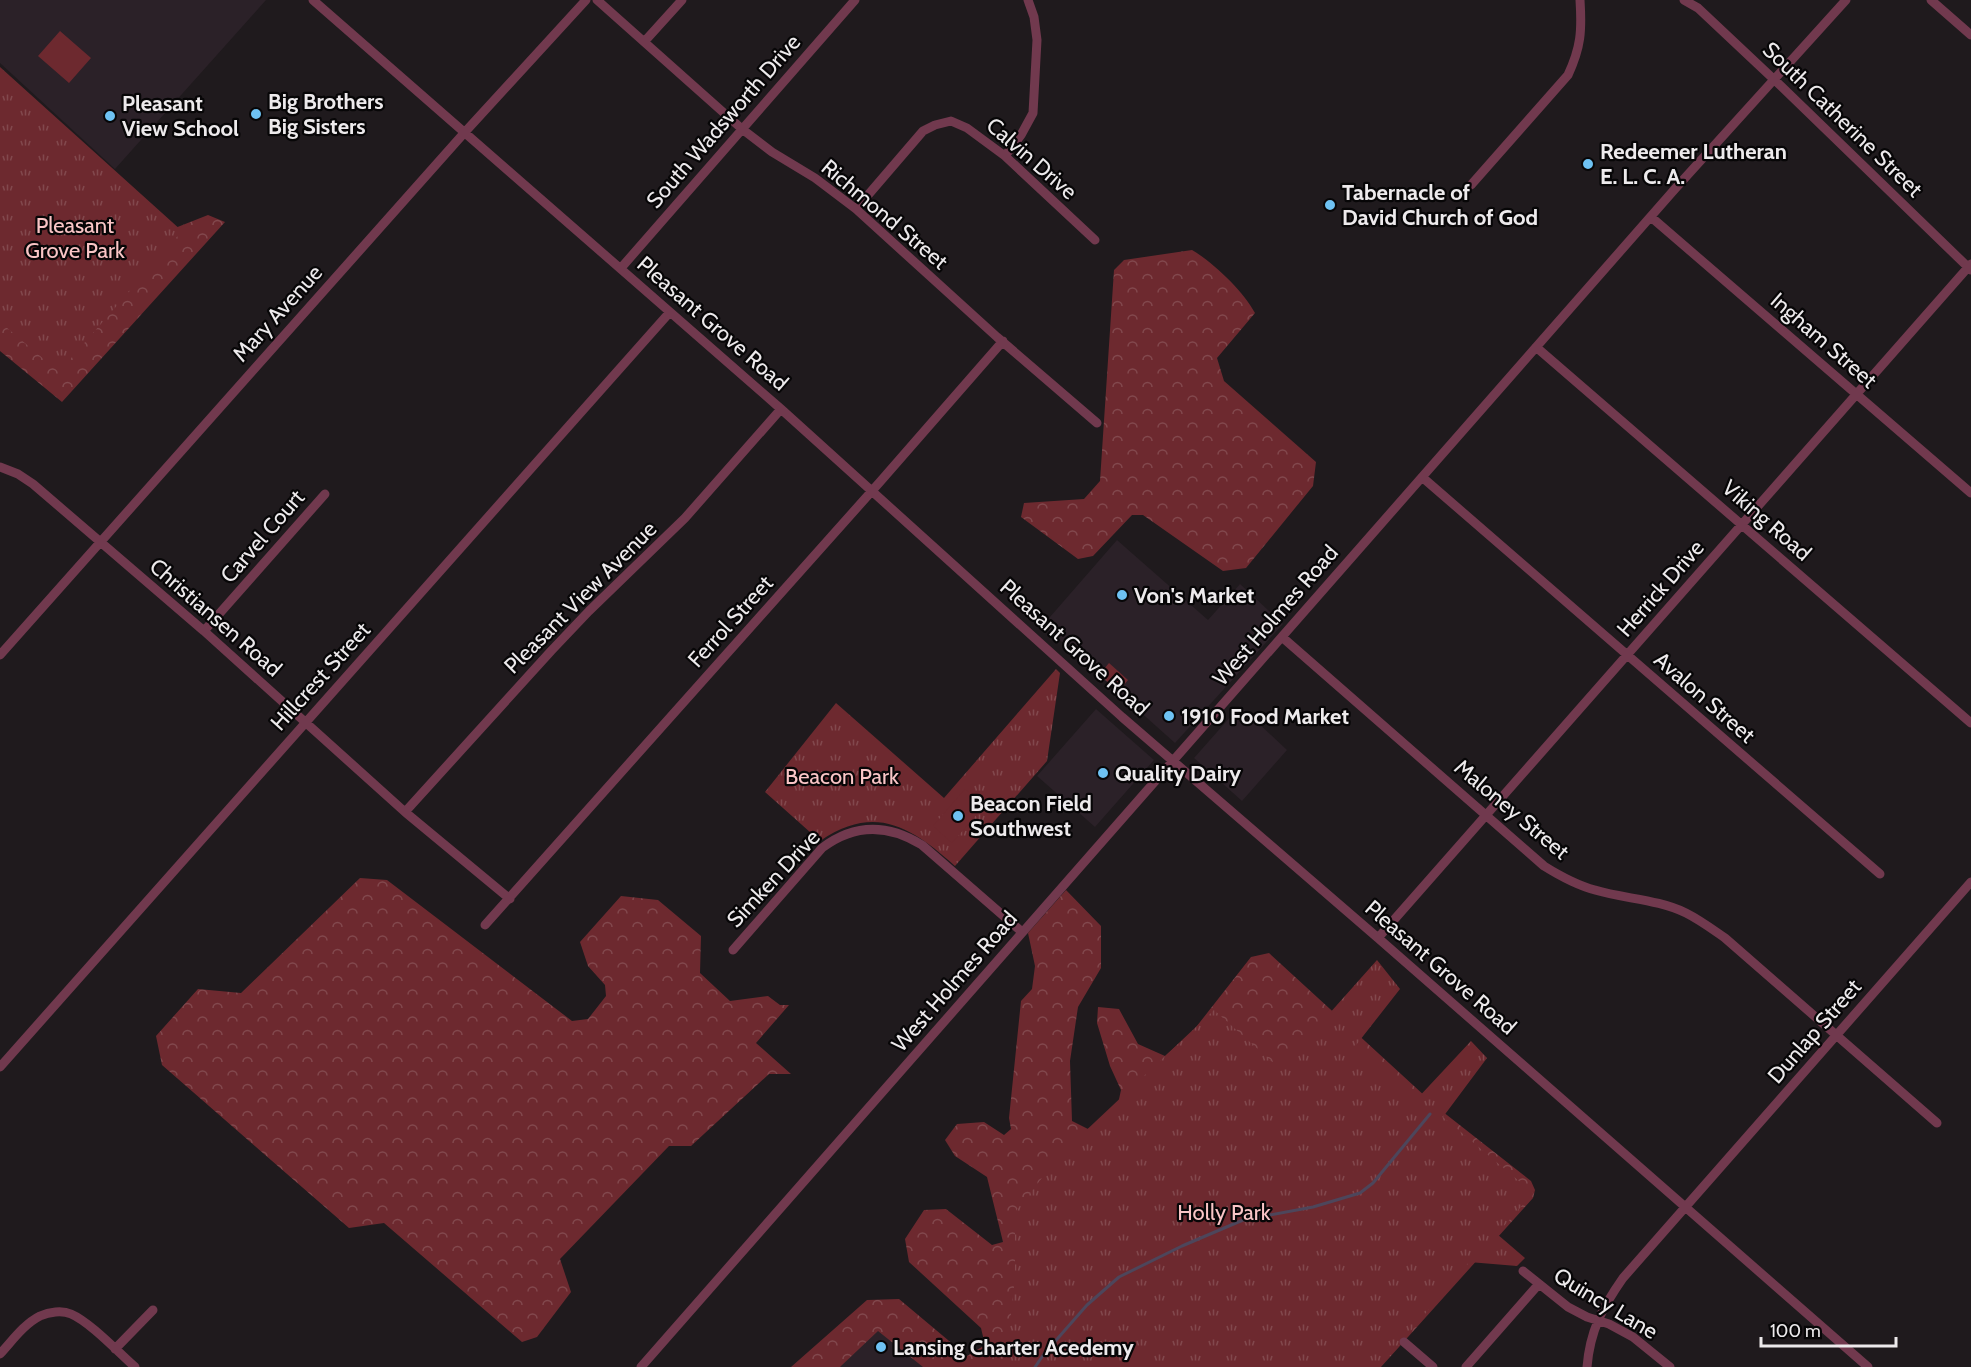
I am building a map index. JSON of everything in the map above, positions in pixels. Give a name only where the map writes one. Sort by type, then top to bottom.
[{"type":"street","name":"Pleasant Grove Road","points":[[313,0],[781,409],[1174,761],[1868,1367]]},
{"type":"street","name":"Mary Avenue","points":[[0,655],[465,132],[586,0]]},
{"type":"street","name":"Richmond Street","points":[[597,0],[742,129],[856,209],[1096,423]]},
{"type":"street","points":[[644,42],[682,0]]},
{"type":"street","name":"South Wadsworth Drive","points":[[621,268],[855,0]]},
{"type":"street","points":[[1005,156],[1021,135],[1033,113],[1038,40],[1035,17],[1028,0]]},
{"type":"street","points":[[1471,185],[1568,75],[1578,54],[1582,31],[1580,0]]},
{"type":"street","name":"South Catherine Street","points":[[1684,0],[1698,8],[1970,267]]},
{"type":"street","name":"West Holmes Road","points":[[641,1367],[1536,347],[1773,79],[1846,0]]},
{"type":"street","points":[[1931,0],[1971,35]]},
{"type":"street","name":"Calvin Drive","points":[[856,209],[923,131],[935,124],[951,121],[967,128],[1005,156],[1095,240]]},
{"type":"street","name":"Ingham Street","points":[[1651,217],[1971,493]]},
{"type":"street","name":"Herrick Drive","points":[[1378,938],[1628,656],[1959,275],[1970,267]]},
{"type":"street","name":"Hillcrest Street","points":[[0,1066],[670,312]]},
{"type":"street","name":"Ferrol Street","points":[[485,925],[871,492],[1002,341]]},
{"type":"street","name":"Viking Road","points":[[1536,347],[1971,723]]},
{"type":"street","name":"Pleasant View Avenue","points":[[405,812],[566,635],[686,518],[781,409]]},
{"type":"street","name":"Christiansen Road","points":[[0,467],[18,474],[33,484],[204,631],[405,812],[510,899]]},
{"type":"street","name":"Avalon Street","points":[[1422,477],[1880,874]]},
{"type":"street","name":"Carvel Court","points":[[204,631],[325,494]]},
{"type":"street","name":"Maloney Street","points":[[1282,637],[1544,866],[1560,876],[1596,891],[1661,904],[1703,922],[1937,1123]]},
{"type":"street","name":"Simken Drive","points":[[733,950],[822,848],[836,837],[872,828],[891,831],[911,838],[922,845],[1022,932]]},
{"type":"street","name":"Dunlap Street","points":[[1587,1367],[1588,1353],[1597,1320],[1623,1278],[1971,882]]},
{"type":"street","name":"Quincy Lane","points":[[1524,1272],[1568,1307],[1609,1324],[1632,1337],[1670,1367]]},
{"type":"street","points":[[1466,1367],[1538,1285]]},
{"type":"street","points":[[115,1350],[153,1310]]},
{"type":"street","points":[[0,1354],[22,1330],[39,1316],[54,1311],[71,1314],[89,1326],[135,1367]]},
{"type":"street","points":[[1404,1342],[1433,1367]]},
{"type":"shaded area","name":"Pleasant View School","points":[[0,0],[266,0],[115,169],[0,63]]},
{"type":"shaded area","points":[[1117,540],[1208,620],[1240,584],[1283,624],[1175,743],[1043,625]]},
{"type":"shaded area","points":[[1240,706],[1287,750],[1242,801],[1194,758]]},
{"type":"shaded area","points":[[1096,709],[1154,760],[1095,827],[1037,776]]},
{"type":"shaded area","name":"Lansing Charter Acedemy","points":[[880,1327],[924,1367],[840,1367]]},
{"type":"green space","points":[[60,31],[91,58],[69,83],[38,56]]},
{"type":"green space","name":"Pleasant Grove Park","points":[[0,67],[182,231],[59,372],[0,322]]},
{"type":"green space","name":"Pleasant Grove Park","points":[[0,168],[142,241],[208,215],[225,222],[62,402],[0,351]]},
{"type":"green space","points":[[1192,250],[1227,278],[1255,313],[1217,358],[1224,381],[1316,462],[1313,486],[1246,568],[1223,571],[1143,515],[1132,515],[1093,556],[1078,559],[1021,517],[1024,503],[1084,499],[1100,481],[1114,270],[1124,260]]},
{"type":"green space","points":[[1109,663],[1128,680],[1119,691],[1099,675]]},
{"type":"green space","name":"Beacon Park","points":[[1056,669],[1060,673],[1047,761],[955,866],[908,831],[876,822],[840,830],[820,841],[765,792],[836,703],[944,798]]},
{"type":"green space","name":"Beacon Field Southwest","points":[[965,789],[984,806],[952,843],[933,826]]},
{"type":"green space","points":[[360,878],[387,880],[572,1021],[588,1019],[606,996],[605,985],[588,966],[580,942],[621,896],[658,900],[701,936],[700,973],[730,1001],[768,996],[780,1005],[789,1005],[756,1043],[791,1074],[769,1074],[691,1146],[669,1146],[560,1259],[571,1292],[537,1337],[522,1342],[384,1223],[349,1228],[162,1065],[156,1036],[198,989],[241,993]]},
{"type":"green space","name":"Holly Park","points":[[1066,890],[1101,926],[1101,968],[1078,1007],[1070,1061],[1072,1121],[1088,1129],[1116,1113],[1121,1090],[1110,1066],[1097,1023],[1098,1007],[1119,1009],[1138,1044],[1165,1056],[1193,1031],[1251,957],[1269,953],[1438,1108],[1531,1181],[1535,1190],[1533,1198],[1381,1367],[923,1367],[878,1331],[840,1367],[791,1367],[867,1300],[899,1299],[967,1356],[985,1345],[981,1328],[909,1262],[905,1239],[924,1210],[946,1209],[992,1245],[1003,1242],[987,1177],[955,1156],[945,1140],[957,1124],[984,1122],[1004,1135],[1011,1129],[1009,1118],[1021,1001],[1032,989],[1035,966],[1028,933]]},
{"type":"green space","name":"Holly Park","points":[[1377,960],[1400,989],[1353,1049],[1415,1101],[1471,1041],[1487,1058],[1443,1117],[1533,1193],[1497,1234],[1525,1258],[1517,1266],[1469,1262],[1380,1367],[1005,1367],[1015,1278],[1015,1212],[1061,1154],[1214,1010],[1280,1069]]},
{"type":"waterway","points":[[1035,1367],[1087,1305],[1119,1277],[1182,1246],[1243,1220],[1313,1207],[1360,1193],[1373,1183],[1430,1114]]},
{"type":"place","name":"Big Brothers Big Sisters","points":[[256,114]]},
{"type":"place","name":"Pleasant View School","points":[[110,116]]},
{"type":"place","name":"Redeemer Lutheran E. L. C. A.","points":[[1588,164]]},
{"type":"place","name":"Tabernacle of David Church of God","points":[[1330,205]]},
{"type":"place","name":"Von's Market","points":[[1122,595]]},
{"type":"place","name":"1910 Food Market","points":[[1169,716]]},
{"type":"place","name":"Quality Dairy","points":[[1103,773]]},
{"type":"place","name":"Beacon Field Southwest","points":[[958,816]]},
{"type":"place","name":"Lansing Charter Acedemy","points":[[881,1347]]}]
